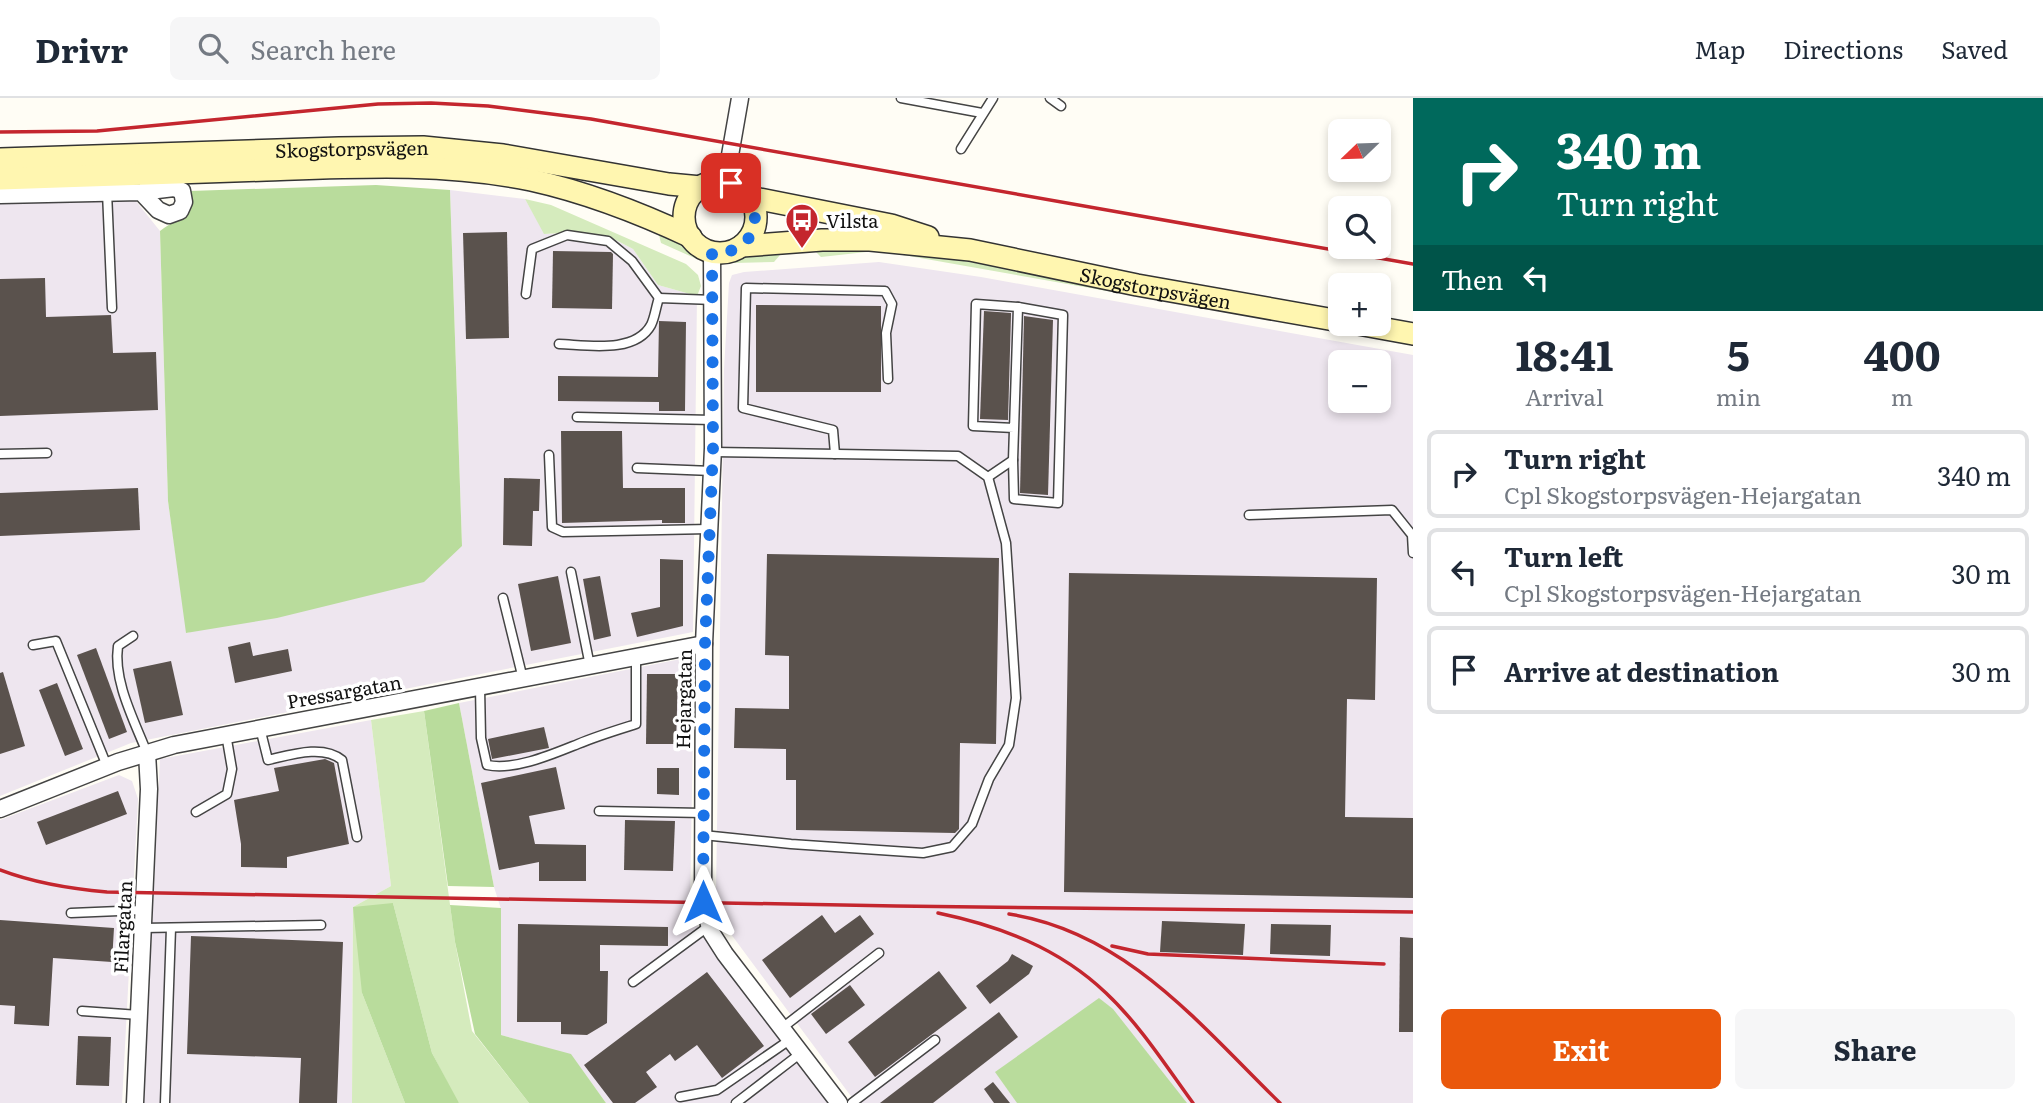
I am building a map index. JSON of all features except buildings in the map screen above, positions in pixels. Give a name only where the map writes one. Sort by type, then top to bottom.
[{"type":"main road","name":"Skogstorpsvägen","points":[[0,159],[423,147],[503,155],[669,184],[701,187]]},
{"type":"main road","name":"Skogstorpsvägen","points":[[0,179],[334,168],[436,168],[486,173],[567,189],[691,237]]},
{"type":"main road","points":[[723,181],[738,186],[749,197],[754,207],[755,222],[751,235],[742,246],[727,252],[712,252],[701,248],[691,237],[685,226],[684,213],[691,196],[701,187],[723,181]]},
{"type":"main road","name":"Skogstorpsvägen","points":[[749,197],[891,226],[970,250],[1137,285],[1328,319]]},
{"type":"main road","name":"Skogstorpsvägen","points":[[742,246],[822,240],[870,240],[970,250]]},
{"type":"main road","points":[[1391,330],[1413,334]]},
{"type":"street","points":[[723,181],[740,98]]},
{"type":"street","points":[[0,195],[141,192]]},
{"type":"street","name":"Hejargatan","points":[[712,252],[713,420],[705,644],[703,902],[709,926],[725,954],[839,1103]]},
{"type":"street","name":"Pressargatan","points":[[0,809],[107,766],[147,753],[226,734],[705,644]]},
{"type":"street","name":"Filargatan","points":[[135,1103],[149,789],[147,753]]},
{"type":"lane","points":[[901,98],[982,113]]},
{"type":"lane","points":[[961,149],[992,98]]},
{"type":"lane","points":[[1050,98],[1061,106]]},
{"type":"lane","points":[[107,192],[112,308]]},
{"type":"lane","points":[[526,294],[532,250],[567,235],[608,241],[632,261],[659,298]]},
{"type":"lane","points":[[835,454],[833,430],[743,408],[746,288],[885,291],[892,304],[886,333],[888,379]]},
{"type":"lane","points":[[659,298],[714,300]]},
{"type":"lane","points":[[559,344],[602,346],[636,341],[651,324],[659,298]]},
{"type":"lane","points":[[1014,428],[972,426],[976,304],[1018,307],[1063,315],[1058,503],[1014,499],[1018,307]]},
{"type":"lane","points":[[578,418],[713,420]]},
{"type":"lane","points":[[703,835],[923,853],[952,846],[972,824],[989,779],[1009,745],[1016,698],[1006,543],[988,478],[958,456],[712,452]]},
{"type":"lane","points":[[0,454],[47,453]]},
{"type":"lane","points":[[549,455],[552,527],[563,532],[709,528]]},
{"type":"lane","points":[[988,478],[1013,460]]},
{"type":"lane","points":[[637,468],[712,471]]},
{"type":"lane","points":[[1249,515],[1392,510],[1412,535],[1413,552]]},
{"type":"lane","points":[[571,572],[590,666]]},
{"type":"lane","points":[[503,598],[523,679]]},
{"type":"lane","points":[[133,636],[118,646],[116,662],[127,703],[147,753]]},
{"type":"lane","points":[[33,645],[56,641],[107,766]]},
{"type":"lane","points":[[480,687],[481,738],[487,765],[497,767],[556,755],[578,744],[636,724],[636,657]]},
{"type":"lane","points":[[260,727],[268,760],[306,752],[333,753],[342,760],[357,837]]},
{"type":"lane","points":[[196,812],[227,794],[232,769],[226,734]]},
{"type":"lane","points":[[599,811],[703,813]]},
{"type":"lane","points":[[71,913],[143,910]]},
{"type":"lane","points":[[143,928],[321,925]]},
{"type":"lane","points":[[633,982],[709,926]]},
{"type":"lane","points":[[166,1103],[172,928]]},
{"type":"lane","points":[[680,1097],[717,1090],[879,953]]},
{"type":"lane","points":[[82,1011],[139,1014]]},
{"type":"lane","points":[[852,1103],[935,1040]]},
{"type":"lane","points":[[736,1103],[801,1053]]},
{"type":"shaded area","points":[[450,190],[525,199],[545,234],[580,232],[612,238],[633,249],[658,285],[697,296],[693,632],[131,743],[0,796],[0,203],[112,198],[135,200],[160,231],[168,501],[187,633],[462,546]]},
{"type":"shaded area","points":[[879,262],[981,277],[1385,350],[1328,350],[1328,413],[1391,413],[1391,351],[1413,355],[1413,1103],[856,1103],[722,922],[716,894],[724,369],[729,283],[732,275]]},
{"type":"shaded area","points":[[686,658],[694,669],[690,907],[695,922],[714,951],[830,1103],[606,1103],[571,1055],[501,1035],[501,909],[494,887],[459,703]]},
{"type":"shaded area","points":[[371,720],[391,886],[353,907],[352,1103],[144,1103],[160,759]]},
{"type":"shaded area","points":[[119,775],[132,781],[138,799],[122,1103],[0,1103],[0,820]]},
{"type":"green space","points":[[376,185],[450,190],[462,546],[424,582],[277,618],[186,633],[168,501],[160,231],[181,217],[192,205],[190,191]]},
{"type":"green space","points":[[525,199],[551,205],[686,264],[698,275],[701,286],[697,296],[658,285],[633,249],[612,238],[580,232],[544,234]]},
{"type":"green space","points":[[662,228],[694,251],[699,260],[661,243],[659,235]]},
{"type":"green space","points":[[829,246],[930,255],[1328,326],[1328,330],[909,256],[875,251],[821,257],[815,251]]},
{"type":"green space","points":[[779,251],[780,255],[774,262],[732,262],[747,254]]},
{"type":"green space","points":[[1362,336],[1385,336],[1413,341],[1413,345]]},
{"type":"green space","points":[[459,703],[494,887],[448,886],[424,711]]},
{"type":"green space","points":[[424,711],[455,942],[472,1031],[529,1103],[457,1101],[432,1053],[393,903],[362,993],[405,1103],[352,1103],[353,907],[391,886],[371,720]]},
{"type":"green space","points":[[393,903],[432,1053],[459,1103],[405,1103],[362,993],[353,907]]},
{"type":"green space","points":[[450,905],[501,908],[501,1035],[571,1054],[606,1103],[529,1103],[475,1034],[455,942]]},
{"type":"green space","points":[[1099,998],[1113,1009],[1187,1103],[1017,1103],[995,1072]]},
{"type":"railway","points":[[0,132],[97,131],[378,104],[488,106],[591,119],[1413,264]]},
{"type":"railway","points":[[0,870],[53,885],[107,892],[1413,912]]},
{"type":"railway","points":[[938,913],[984,925],[1028,941],[1049,951],[1088,977],[1130,1018],[1193,1103]]},
{"type":"railway","points":[[1009,914],[1051,924],[1089,940],[1125,961],[1190,1014],[1280,1103]]},
{"type":"railway","points":[[1112,946],[1148,954],[1384,964]]},
{"type":"place","name":"Vilsta","points":[[802,250]]},
{"type":"route","points":[[703,902],[705,644],[713,448],[712,252],[727,252],[742,246],[751,235],[755,222],[754,207],[749,197],[731,183]]}]
